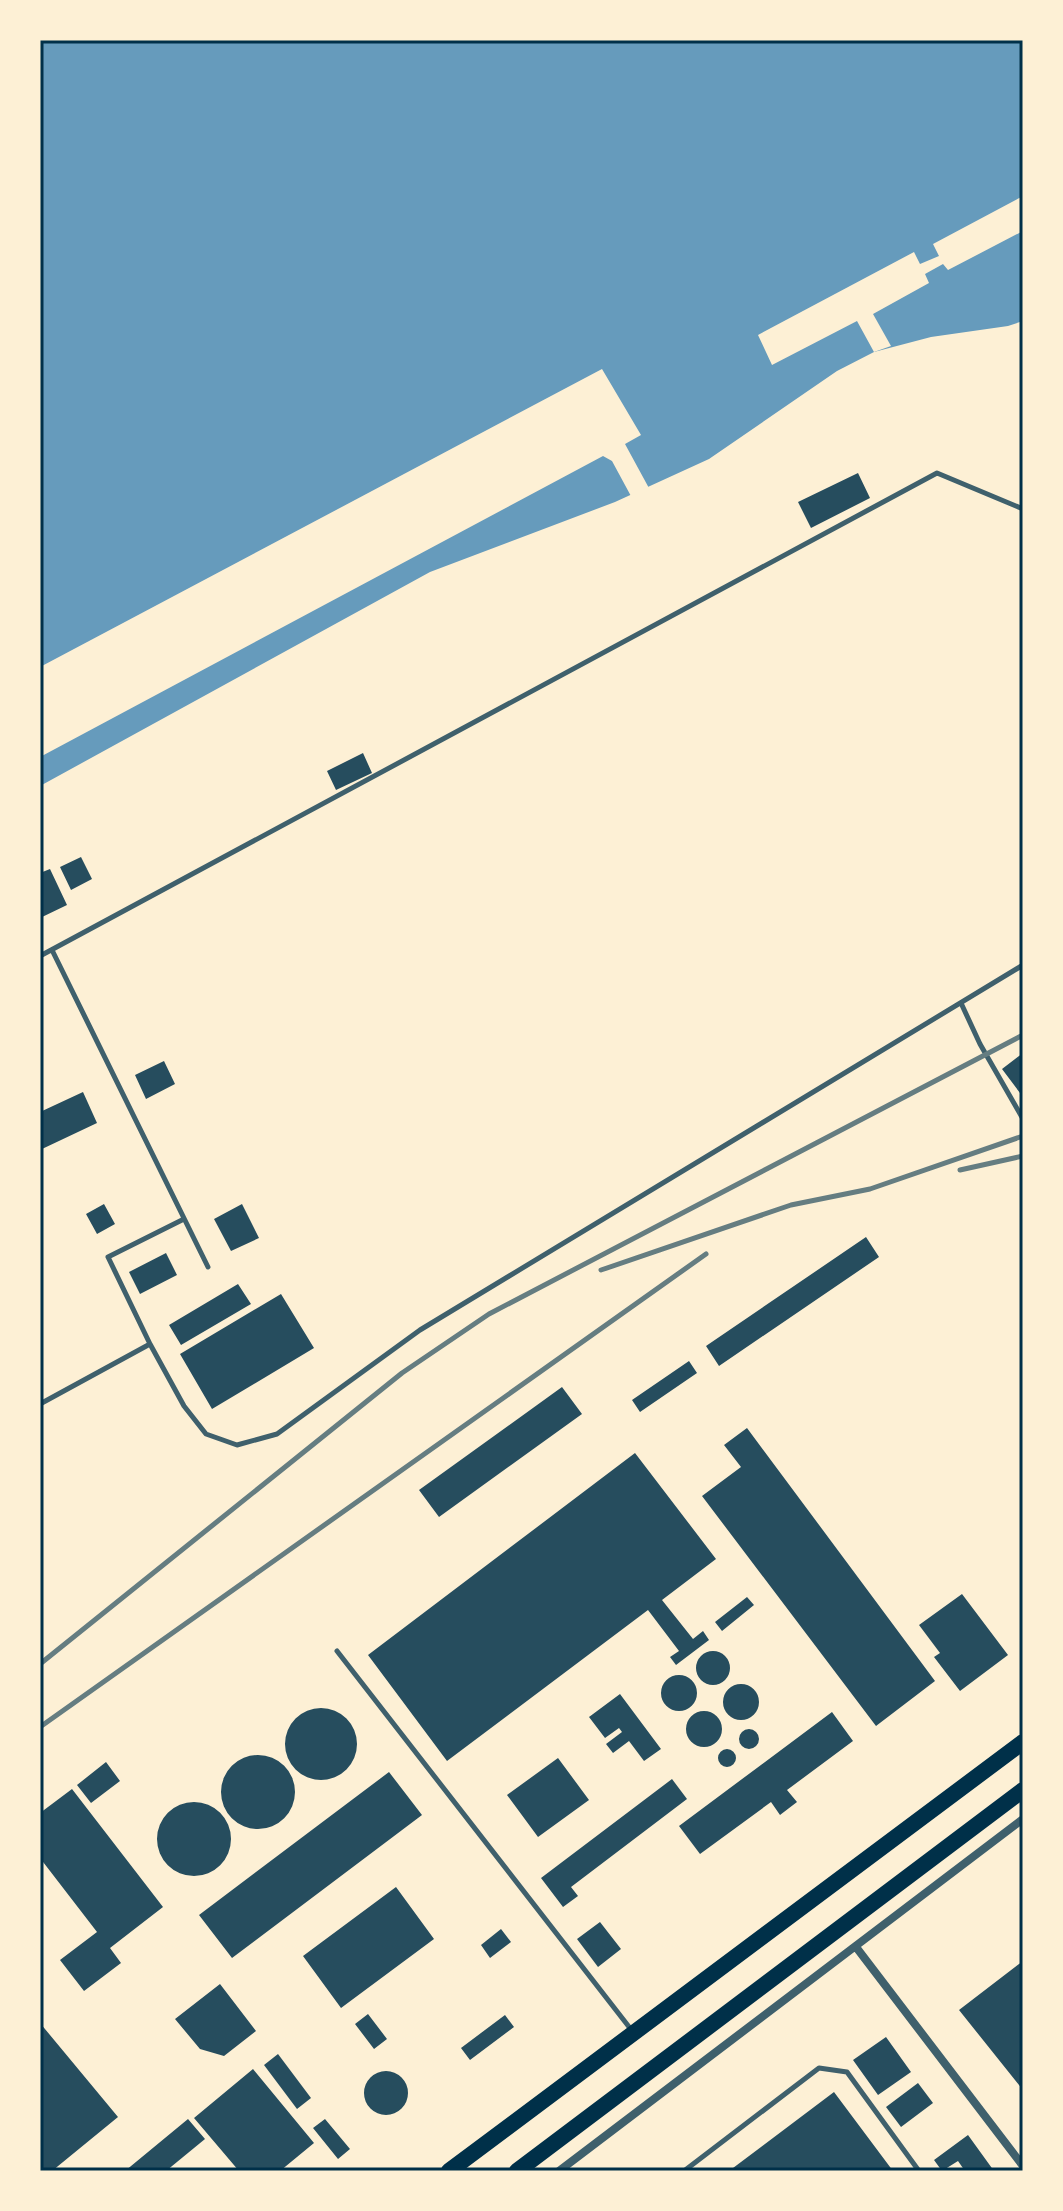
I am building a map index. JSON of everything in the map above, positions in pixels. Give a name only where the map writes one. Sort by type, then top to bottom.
[{"type":"main road","points":[[449,2171],[1023,1742]]},
{"type":"main road","points":[[517,2171],[1023,1790]]},
{"type":"street","points":[[559,2171],[1023,1819]]},
{"type":"street","points":[[856,1947],[1023,2166]]},
{"type":"lane","points":[[40,956],[937,473],[1023,509]]},
{"type":"lane","points":[[52,950],[208,1267]]},
{"type":"lane","points":[[184,1219],[108,1257],[184,1406],[206,1434],[237,1445],[277,1434],[420,1330],[1023,965]]},
{"type":"lane","points":[[961,1003],[985,1054],[1023,1119]]},
{"type":"lane","points":[[40,1404],[150,1344]]},
{"type":"lane","points":[[337,1651],[634,2033]]},
{"type":"lane","points":[[684,2171],[819,2068],[847,2072],[919,2171]]},
{"type":"water","points":[[40,40],[1023,40],[1023,321],[931,337],[874,352],[837,371],[709,459],[615,502],[430,572],[40,786]]},
{"type":"pier","points":[[1023,196],[1023,231],[948,270],[943,264],[925,274],[929,283],[873,314],[891,346],[874,352],[857,321],[772,365],[758,335],[914,252],[920,264],[939,256],[933,244]]},
{"type":"pier","points":[[602,369],[641,435],[625,444],[650,490],[632,498],[612,461],[603,456],[40,757],[40,667]]},
{"type":"building","points":[[858,473],[870,498],[811,528],[798,502]]},
{"type":"building","points":[[363,753],[372,773],[336,790],[327,771]]},
{"type":"building","points":[[81,857],[92,879],[71,890],[60,867]]},
{"type":"building","points":[[50,869],[67,905],[40,918],[40,873]]},
{"type":"building","points":[[1023,1053],[1023,1097],[1002,1069]]},
{"type":"building","points":[[164,1061],[175,1084],[146,1099],[135,1075]]},
{"type":"building","points":[[83,1092],[97,1123],[42,1149],[40,1112]]},
{"type":"building","points":[[104,1204],[115,1224],[97,1234],[86,1214]]},
{"type":"building","points":[[242,1204],[259,1238],[231,1251],[214,1219]]},
{"type":"building","points":[[866,1237],[879,1257],[719,1366],[706,1346]]},
{"type":"building","points":[[166,1253],[177,1275],[140,1294],[129,1272]]},
{"type":"building","points":[[238,1284],[251,1304],[181,1345],[169,1325]]},
{"type":"building","points":[[281,1294],[314,1348],[212,1409],[180,1354]]},
{"type":"building","points":[[689,1361],[697,1373],[640,1412],[632,1400]]},
{"type":"building","points":[[562,1387],[582,1414],[439,1517],[419,1490]]},
{"type":"building","points":[[747,1428],[935,1681],[876,1726],[702,1496],[741,1467],[724,1445]]},
{"type":"building","points":[[635,1453],[716,1559],[662,1600],[693,1639],[703,1631],[709,1640],[676,1665],[670,1657],[679,1651],[648,1610],[447,1761],[368,1655]]},
{"type":"building","points":[[962,1594],[1008,1655],[960,1691],[934,1657],[940,1653],[919,1625]]},
{"type":"building","points":[[747,1597],[754,1605],[722,1631],[715,1622]]},
{"type":"building","points":[[713,1651],[725,1656],[730,1668],[725,1680],[713,1685],[701,1680],[696,1668],[701,1656]]},
{"type":"building","points":[[679,1675],[692,1680],[697,1693],[692,1706],[679,1711],[666,1706],[661,1693],[666,1680]]},
{"type":"building","points":[[741,1684],[754,1689],[759,1702],[754,1715],[741,1720],[728,1715],[723,1702],[728,1689]]},
{"type":"building","points":[[620,1694],[661,1749],[644,1761],[629,1741],[613,1753],[606,1744],[622,1732],[619,1728],[605,1738],[589,1717]]},
{"type":"building","points":[[321,1708],[341,1714],[351,1724],[357,1744],[351,1764],[341,1774],[321,1780],[301,1774],[291,1764],[285,1744],[291,1724],[301,1714]]},
{"type":"building","points":[[704,1711],[717,1716],[722,1729],[717,1742],[704,1747],[691,1742],[686,1729],[691,1716]]},
{"type":"building","points":[[832,1712],[853,1741],[787,1790],[797,1802],[780,1815],[771,1802],[700,1854],[679,1826]]},
{"type":"building","points":[[745,1729],[753,1729],[759,1739],[753,1749],[745,1749],[739,1743],[739,1735]]},
{"type":"building","points":[[727,1749],[736,1758],[727,1767],[718,1758]]},
{"type":"building","points":[[251,1755],[265,1755],[279,1761],[289,1771],[295,1792],[289,1813],[279,1823],[265,1829],[251,1829],[237,1823],[227,1813],[221,1799],[221,1785],[227,1771],[237,1761]]},
{"type":"building","points":[[558,1758],[589,1800],[538,1837],[507,1795]]},
{"type":"building","points":[[106,1762],[120,1781],[91,1803],[77,1785]]},
{"type":"building","points":[[389,1772],[422,1815],[232,1958],[199,1915]]},
{"type":"building","points":[[672,1779],[687,1799],[571,1887],[578,1896],[563,1907],[541,1878]]},
{"type":"building","points":[[72,1789],[163,1907],[110,1948],[121,1963],[84,1991],[60,1960],[97,1932],[40,1858],[40,1813]]},
{"type":"building","points":[[194,1802],[215,1808],[225,1818],[231,1839],[225,1860],[215,1870],[194,1876],[173,1870],[163,1860],[157,1839],[163,1818],[173,1808]]},
{"type":"building","points":[[396,1887],[434,1939],[341,2008],[303,1956]]},
{"type":"building","points":[[600,1922],[621,1949],[598,1967],[577,1939]]},
{"type":"building","points":[[501,1929],[511,1942],[490,1958],[481,1945]]},
{"type":"building","points":[[1023,1961],[1023,2090],[959,2010]]},
{"type":"building","points":[[220,1984],[256,2031],[224,2056],[200,2049],[175,2019]]},
{"type":"building","points":[[368,2014],[387,2039],[374,2049],[355,2024]]},
{"type":"building","points":[[505,2015],[514,2027],[470,2060],[461,2048]]},
{"type":"building","points":[[40,2023],[118,2117],[52,2171],[40,2171]]},
{"type":"building","points":[[886,2037],[911,2072],[878,2095],[853,2060]]},
{"type":"building","points":[[278,2054],[311,2098],[297,2109],[264,2065]]},
{"type":"building","points":[[253,2069],[314,2143],[280,2171],[239,2171],[194,2118]]},
{"type":"building","points":[[386,2071],[402,2077],[408,2093],[402,2109],[386,2115],[370,2109],[364,2093],[370,2077]]},
{"type":"building","points":[[918,2083],[933,2103],[901,2127],[886,2107]]},
{"type":"building","points":[[834,2092],[893,2171],[729,2171]]},
{"type":"building","points":[[188,2119],[205,2139],[166,2171],[125,2171]]},
{"type":"building","points":[[325,2119],[350,2149],[338,2159],[313,2128]]},
{"type":"building","points":[[968,2135],[994,2171],[965,2171],[958,2161],[942,2171],[934,2160]]},
{"type":"railway","points":[[40,1664],[402,1373],[489,1314],[1023,1035]]},
{"type":"railway","points":[[601,1270],[791,1205],[870,1189],[1023,1136]]},
{"type":"railway","points":[[960,1170],[1023,1156]]},
{"type":"railway","points":[[40,1727],[706,1254]]}]
